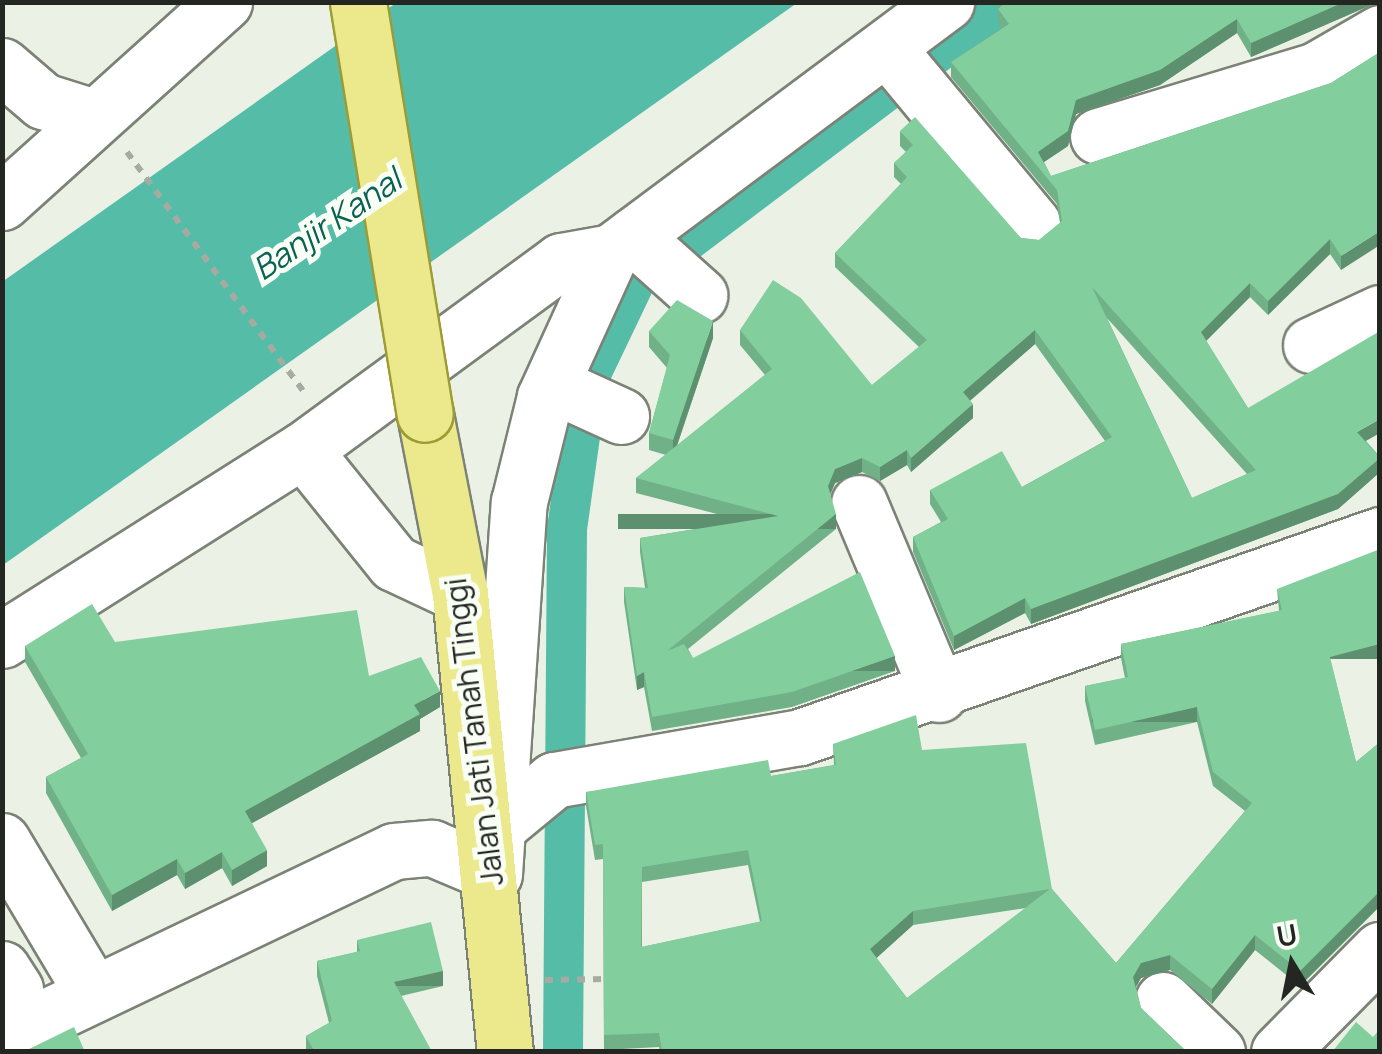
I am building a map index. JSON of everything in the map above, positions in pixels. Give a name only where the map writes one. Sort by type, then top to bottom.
[{"type":"main road","name":"Jalan Jati Tanah Tinggi","points":[[358,2],[425,414],[460,594],[498,848],[504,1052]]},
{"type":"street","points":[[2,202],[102,125],[224,2]]},
{"type":"street","points":[[498,848],[519,502],[583,403],[656,266],[946,2]]},
{"type":"street","points":[[1098,136],[1316,70],[1380,33]]},
{"type":"street","points":[[888,56],[932,100],[1033,224]]},
{"type":"street","points":[[2,66],[43,101],[102,125]]},
{"type":"street","points":[[2,640],[561,261],[656,266]]},
{"type":"street","points":[[1311,345],[1380,313]]},
{"type":"street","points":[[311,432],[394,563],[460,594]]},
{"type":"street","points":[[859,503],[940,694]]},
{"type":"street","points":[[6,998],[92,992],[394,851],[498,848],[571,777],[800,738],[940,694],[1380,535]]},
{"type":"street","points":[[2,841],[21,911],[92,992]]},
{"type":"street","points":[[1280,1052],[1380,950]]},
{"type":"street","points":[[1163,1000],[1218,1052]]},
{"type":"path","points":[[102,125],[311,432]]},
{"type":"path","points":[[553,980],[624,978]]},
{"type":"water","name":"Banjir Kanal","points":[[396,3],[797,3],[3,565],[2,282]]},
{"type":"building","points":[[1006,2],[1344,2],[1251,43],[1237,19],[1160,70],[1076,100],[1068,131],[1038,152],[1051,176],[1331,83],[1380,52],[1380,231],[1341,256],[1330,239],[1268,301],[1250,283],[1201,332],[1248,408],[1380,331],[1380,419],[1357,432],[1380,458],[1338,494],[1031,609],[1025,598],[954,636],[913,537],[948,519],[930,490],[1002,451],[1022,487],[1112,437],[1035,330],[963,392],[973,404],[911,458],[907,450],[880,467],[862,458],[835,469],[828,486],[836,514],[667,651],[684,644],[693,658],[860,572],[895,656],[792,692],[652,717],[644,672],[637,676],[624,587],[648,588],[640,538],[778,516],[636,478],[772,369],[740,330],[773,280],[801,298],[872,385],[927,340],[835,253],[907,177],[894,163],[913,145],[900,131],[915,117],[1021,238],[1039,240],[1062,221],[1057,190],[951,62],[1009,24],[998,9]],"holes":[[[1092,287],[1256,470],[1192,498]]]},
{"type":"building","points":[[677,300],[713,321],[673,440],[649,433],[670,355],[649,331]]},
{"type":"building","points":[[1380,549],[1380,644],[1330,657],[1356,762],[1380,742],[1380,891],[1300,971],[1255,935],[1212,989],[1170,955],[1141,963],[1133,977],[1141,1008],[1187,1052],[662,1052],[659,1033],[604,1035],[603,844],[595,845],[586,792],[768,760],[771,776],[836,765],[833,744],[916,715],[922,750],[1026,743],[1052,889],[1116,963],[1252,803],[1213,772],[1197,707],[1095,730],[1085,686],[1128,677],[1121,644],[1282,610],[1277,589]],"holes":[[[748,850],[762,921],[641,947],[642,867]],[[1050,889],[907,998],[870,949],[913,911]]]},
{"type":"building","points":[[92,604],[115,642],[357,610],[369,676],[421,657],[440,691],[414,705],[420,714],[245,811],[267,850],[232,870],[222,852],[185,873],[177,859],[112,895],[46,777],[88,754],[25,646]]},
{"type":"building","points":[[431,922],[443,971],[394,982],[432,1052],[309,1052],[313,1049],[306,1036],[332,1021],[317,961],[360,951],[357,940]]},
{"type":"building","points":[[1356,1022],[1373,1037],[1380,1029],[1380,1052],[1332,1052]]},
{"type":"building","points":[[74,1027],[85,1052],[23,1052]]},
{"type":"waterway","points":[[563,1052],[567,529],[588,380],[636,280],[988,15]]}]
